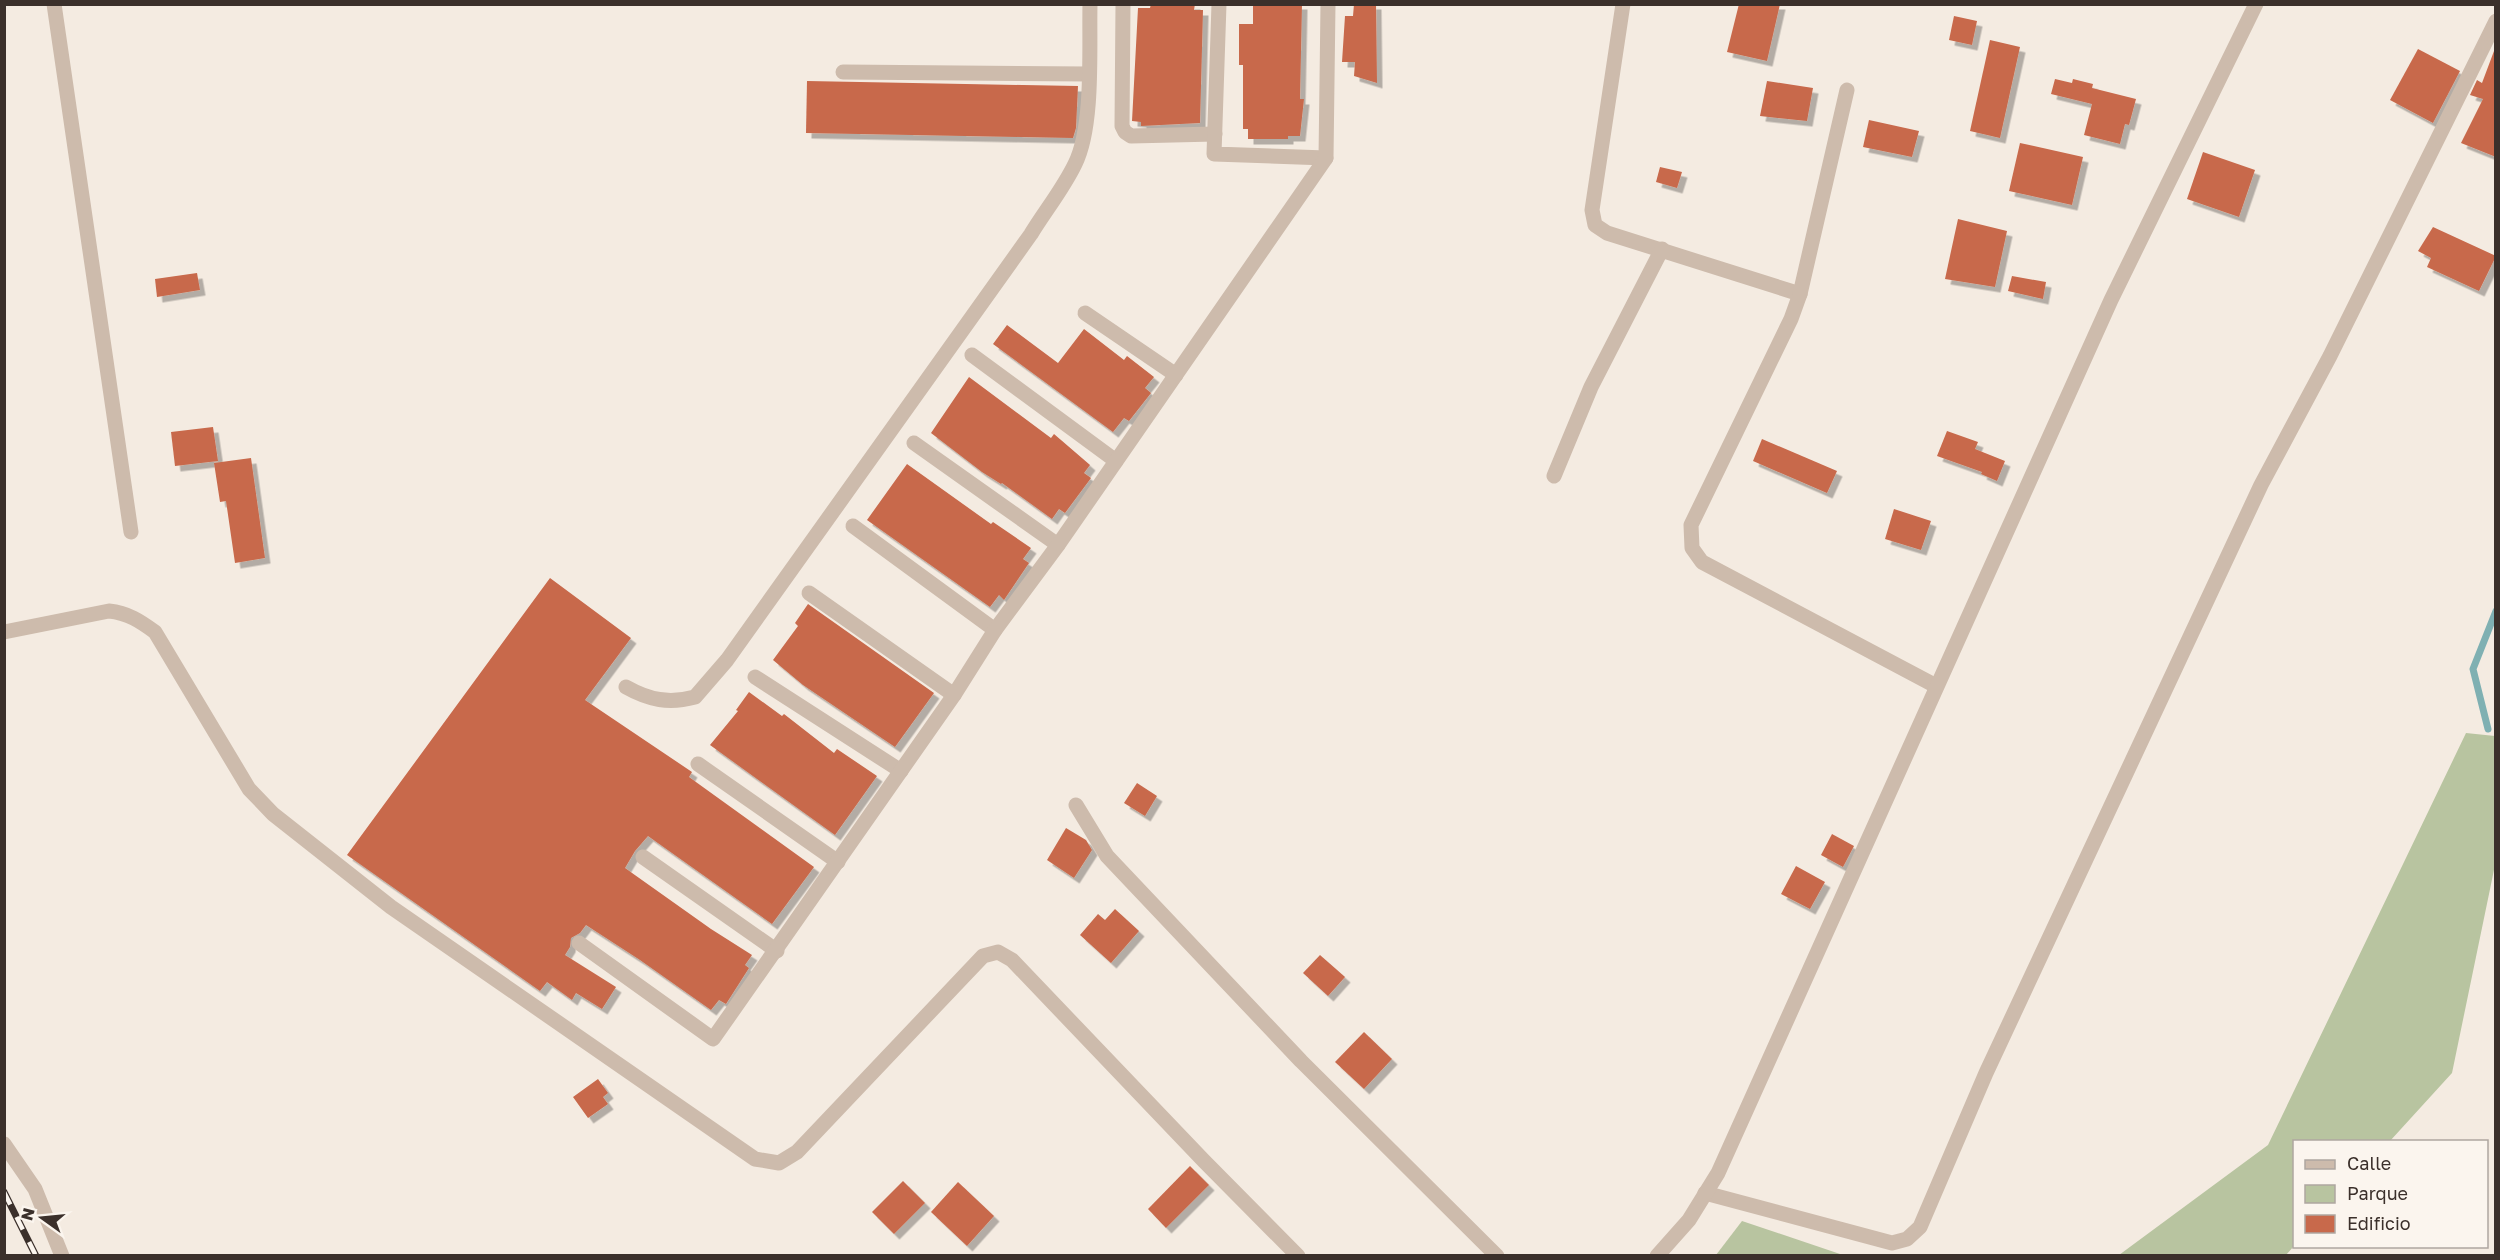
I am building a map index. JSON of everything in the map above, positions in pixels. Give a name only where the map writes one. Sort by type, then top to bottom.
[{"type":"street","points":[[54,4],[131,532]]},
{"type":"street","points":[[626,687],[652,699],[674,701],[695,697],[727,660],[1031,234],[1075,165],[1085,129],[1090,4]]},
{"type":"street","points":[[1124,4],[1122,126],[1125,132],[1131,136],[1215,134]]},
{"type":"street","points":[[1219,4],[1214,154],[1326,158]]},
{"type":"street","points":[[579,943],[713,1039],[777,951],[954,695],[995,630],[1058,545],[1326,158],[1328,4]]},
{"type":"street","points":[[1623,4],[1592,210],[1595,225],[1607,233],[1800,294]]},
{"type":"street","points":[[1657,1256],[1689,1220],[1718,1173],[1935,686],[2111,300],[2256,4]]},
{"type":"street","points":[[1706,1193],[1892,1243],[1907,1239],[1920,1227],[1991,1063],[2260,485],[2330,356],[2496,21]]},
{"type":"street","points":[[843,72],[1088,74]]},
{"type":"street","points":[[1847,90],[1800,294],[1791,318],[1691,525],[1692,548],[1702,562],[1935,686]]},
{"type":"street","points":[[1554,476],[1591,387],[1662,249]]},
{"type":"street","points":[[1085,314],[1176,375]]},
{"type":"street","points":[[972,355],[1116,461]]},
{"type":"street","points":[[914,443],[1058,545]]},
{"type":"street","points":[[852,526],[995,630]]},
{"type":"street","points":[[809,593],[954,695]]},
{"type":"street","points":[[4,632],[109,611],[137,619],[155,632],[249,789],[273,814],[391,907],[755,1159],[778,1163],[797,1152],[982,956],[998,952],[1012,960],[1298,1256]]},
{"type":"street","points":[[755,677],[901,771]]},
{"type":"street","points":[[698,764],[838,861]]},
{"type":"street","points":[[1076,805],[1107,856],[1301,1061],[1497,1256]]},
{"type":"street","points":[[643,858],[777,951]]},
{"type":"street","points":[[4,1144],[34,1189],[62,1256]]},
{"type":"green space","points":[[2466,733],[2495,736],[2495,865],[2452,1073],[2391,1140],[2293,1140],[2293,1247],[2286,1255],[2119,1255],[2268,1145]]},
{"type":"green space","points":[[1742,1221],[1843,1255],[1716,1255]]},
{"type":"building","points":[[1151,4],[1195,4],[1194,10],[1203,10],[1200,123],[1141,126],[1141,122],[1132,121],[1138,8],[1150,8]]},
{"type":"building","points":[[1253,4],[1302,4],[1300,99],[1304,99],[1300,136],[1288,136],[1288,139],[1248,139],[1248,129],[1243,129],[1243,65],[1239,65],[1239,24],[1253,24]]},
{"type":"building","points":[[1354,4],[1376,4],[1377,83],[1354,76],[1355,62],[1342,62],[1345,16],[1353,16]]},
{"type":"building","points":[[1739,4],[1780,4],[1767,61],[1727,52]]},
{"type":"building","points":[[1954,16],[1977,21],[1972,45],[1949,40]]},
{"type":"building","points":[[1990,40],[2020,47],[2000,138],[1970,131]]},
{"type":"building","points":[[2418,49],[2460,71],[2433,123],[2390,100]]},
{"type":"building","points":[[2494,51],[2496,51],[2496,157],[2461,143],[2483,99],[2470,95],[2477,80],[2482,83]]},
{"type":"building","points":[[2055,79],[2072,83],[2073,79],[2093,84],[2092,88],[2136,99],[2129,125],[2125,124],[2120,144],[2084,135],[2092,104],[2051,94]]},
{"type":"building","points":[[807,81],[1078,86],[1076,128],[1073,138],[806,133]]},
{"type":"building","points":[[1767,81],[1813,88],[1807,121],[1760,116]]},
{"type":"building","points":[[1869,120],[1919,131],[1912,157],[1863,147]]},
{"type":"building","points":[[2020,143],[2083,157],[2072,205],[2009,191]]},
{"type":"building","points":[[2203,152],[2255,170],[2239,217],[2187,199]]},
{"type":"building","points":[[1660,167],[1682,172],[1677,188],[1656,182]]},
{"type":"building","points":[[1958,219],[2007,231],[1995,287],[1945,279]]},
{"type":"building","points":[[2433,227],[2496,256],[2479,291],[2427,267],[2431,258],[2418,251]]},
{"type":"building","points":[[197,273],[200,290],[157,297],[155,279]]},
{"type":"building","points":[[2012,276],[2046,282],[2043,299],[2008,291]]},
{"type":"building","points":[[1007,325],[1058,363],[1084,329],[1124,360],[1127,356],[1154,377],[1145,388],[1151,393],[1129,421],[1124,418],[1113,432],[993,344]]},
{"type":"building","points":[[969,377],[1051,438],[1054,434],[1090,465],[1084,473],[1091,478],[1065,513],[1059,509],[1052,519],[1002,483],[982,472],[931,433]]},
{"type":"building","points":[[213,427],[218,461],[175,466],[171,432]]},
{"type":"building","points":[[1947,431],[1978,442],[1975,449],[2005,461],[1997,481],[1981,474],[1982,472],[1937,456]]},
{"type":"building","points":[[1762,439],[1837,471],[1827,493],[1753,461]]},
{"type":"building","points":[[251,458],[265,558],[235,563],[226,501],[220,502],[214,463]]},
{"type":"building","points":[[907,464],[991,524],[993,522],[1031,548],[1023,559],[1029,563],[1004,600],[999,595],[990,607],[867,520]]},
{"type":"building","points":[[1894,509],[1931,521],[1921,550],[1885,539]]},
{"type":"building","points":[[550,578],[631,638],[585,700],[692,772],[689,777],[814,867],[772,924],[648,836],[635,851],[625,868],[752,955],[745,965],[749,968],[726,1004],[719,1000],[711,1010],[586,925],[580,933],[571,938],[570,947],[565,955],[616,987],[602,1009],[576,993],[572,1000],[547,982],[540,991],[347,855]]},
{"type":"building","points":[[808,604],[934,693],[895,747],[803,685],[773,660],[798,626],[795,623]]},
{"type":"building","points":[[749,692],[782,716],[784,714],[834,753],[837,749],[877,776],[835,835],[710,745],[738,711],[736,710]]},
{"type":"building","points":[[1137,783],[1157,796],[1145,816],[1124,803]]},
{"type":"building","points":[[1066,828],[1086,840],[1092,850],[1074,878],[1047,860]]},
{"type":"building","points":[[1832,834],[1854,846],[1843,867],[1821,855]]},
{"type":"building","points":[[1796,866],[1825,882],[1810,909],[1781,894]]},
{"type":"building","points":[[1115,909],[1139,931],[1111,963],[1080,935],[1098,914],[1105,920]]},
{"type":"building","points":[[1320,955],[1345,977],[1328,996],[1303,973]]},
{"type":"building","points":[[1364,1032],[1392,1059],[1364,1089],[1335,1062]]},
{"type":"building","points":[[598,1079],[608,1093],[603,1097],[608,1104],[588,1118],[573,1097]]},
{"type":"building","points":[[1190,1166],[1209,1185],[1166,1228],[1148,1209]]},
{"type":"building","points":[[903,1181],[925,1203],[894,1234],[872,1212]]},
{"type":"building","points":[[958,1182],[994,1216],[967,1246],[931,1212]]},
{"type":"waterway","points":[[2488,729],[2473,669],[2496,611]]},
{"type":"railway","points":[[4,1192],[36,1256]]}]
